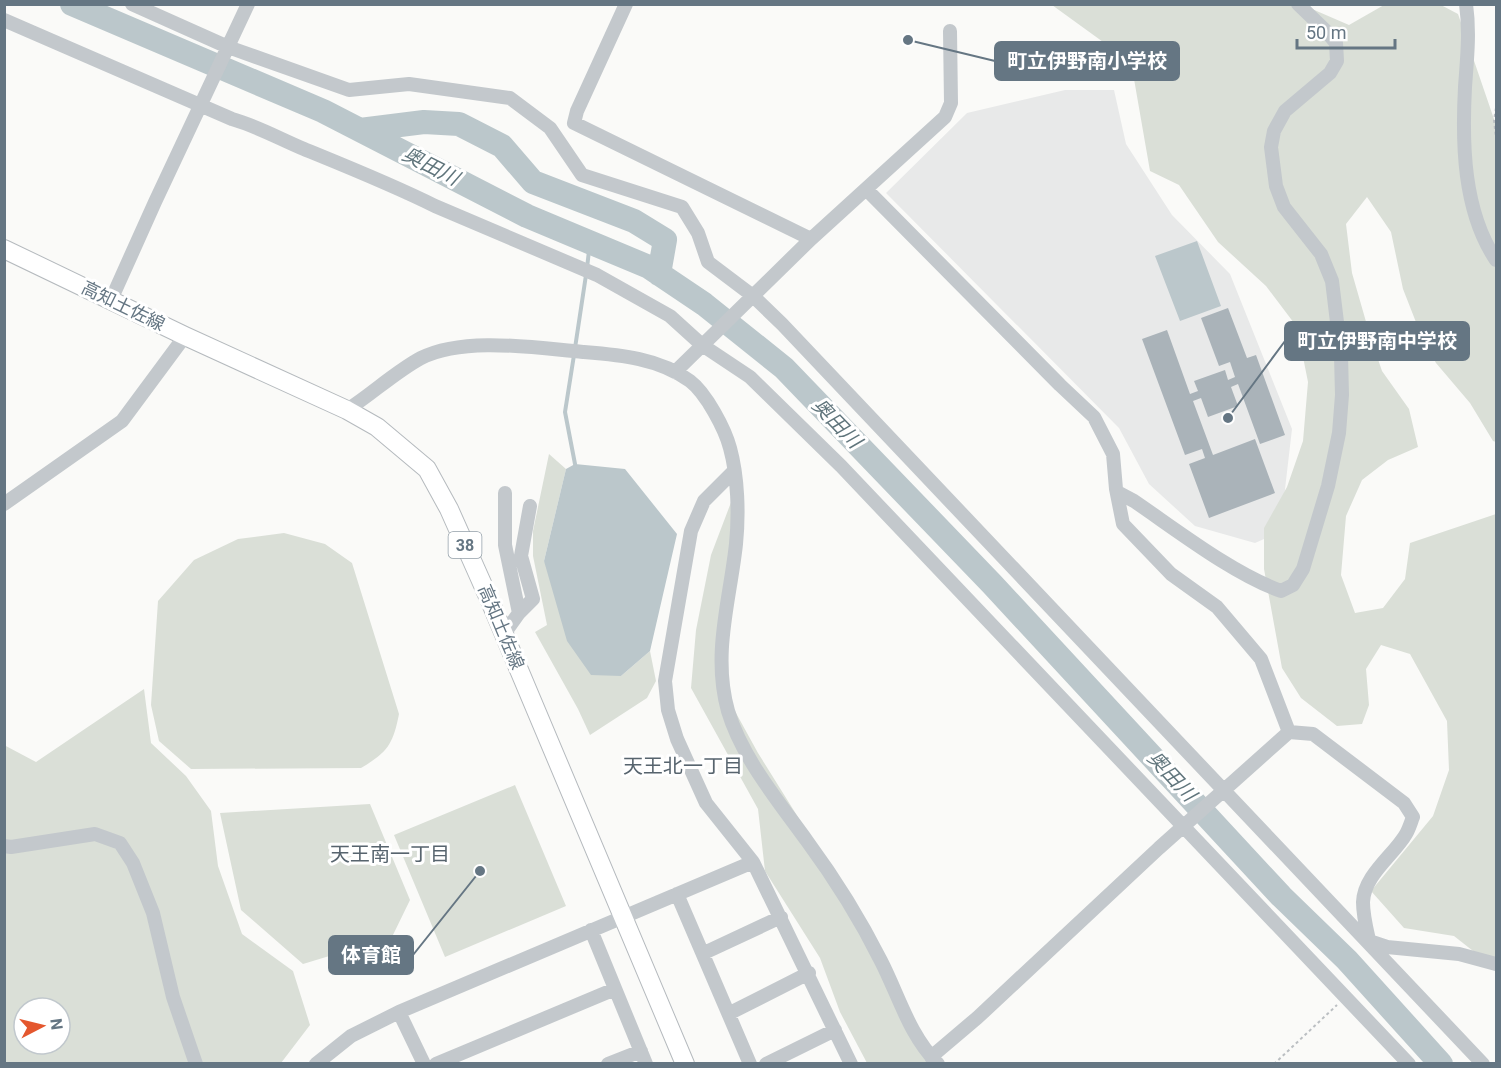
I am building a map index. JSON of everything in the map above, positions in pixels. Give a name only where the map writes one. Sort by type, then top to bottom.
[{"type":"main road","name":"高知土佐線","points":[[4,249],[185,336],[347,410],[377,427],[427,469],[449,509],[504,634],[685,1064]]},
{"type":"street","points":[[132,4],[228,47],[349,90],[409,84],[510,98],[550,128],[582,175],[682,207],[698,233],[708,262],[753,296],[782,324],[1484,1064]]},
{"type":"street","points":[[111,300],[248,4]]},
{"type":"street","points":[[626,4],[577,111],[574,123],[811,239]]},
{"type":"street","points":[[1117,492],[1238,570],[1268,586],[1281,591],[1293,585],[1303,569],[1328,486],[1339,433],[1342,394],[1341,355],[1332,281],[1321,254],[1284,207],[1276,186],[1271,147],[1274,130],[1285,111],[1330,73],[1337,61],[1336,43],[1298,4]]},
{"type":"street","points":[[1466,4],[1469,23],[1463,118],[1467,181],[1473,208],[1497,260]]},
{"type":"street","points":[[4,20],[232,119],[249,123],[597,275],[670,316],[702,345],[750,376],[833,458],[1409,1064]]},
{"type":"street","points":[[675,372],[811,239],[945,117],[951,103],[950,31]]},
{"type":"street","points":[[866,189],[1094,417],[1113,454],[1123,524],[1172,574],[1217,607],[1261,659],[1289,732]]},
{"type":"street","points":[[4,504],[122,421],[185,336]]},
{"type":"street","points":[[347,410],[421,359],[455,348],[507,346],[626,356],[661,365],[689,380],[700,390],[730,446],[734,471],[736,542],[723,617],[721,657],[724,692],[729,714],[741,742],[767,786],[845,895],[882,962],[907,1021],[923,1048],[935,1060],[1183,826],[1289,732],[1313,734],[1404,803],[1413,817],[1406,835],[1376,871],[1363,899],[1365,923],[1370,942]]},
{"type":"street","points":[[734,471],[704,501],[691,531],[665,681],[668,710],[677,738],[706,803],[753,862],[809,973],[851,1064]]},
{"type":"street","points":[[505,493],[505,545],[519,613]]},
{"type":"street","points":[[504,634],[519,613],[533,599],[521,556],[530,506]]},
{"type":"street","points":[[4,846],[11,847],[95,834],[120,843],[133,863],[153,913],[174,997],[196,1064]]},
{"type":"street","points":[[316,1064],[351,1036],[399,1012],[753,862]]},
{"type":"street","points":[[677,894],[750,1064]]},
{"type":"street","points":[[704,953],[781,918]]},
{"type":"street","points":[[591,930],[644,1057],[608,1064]]},
{"type":"street","points":[[1370,942],[1387,947],[1459,954],[1497,964]]},
{"type":"street","points":[[730,1013],[809,973]]},
{"type":"street","points":[[436,1064],[615,989]]},
{"type":"street","points":[[399,1012],[423,1064]]},
{"type":"street","points":[[766,1064],[835,1030]]},
{"type":"path","points":[[1497,108],[1494,120],[1497,138]]},
{"type":"path","points":[[1274,1064],[1345,997]]},
{"type":"shaded area","points":[[1052,5],[1309,5],[1312,9],[1349,25],[1384,5],[1441,5],[1458,14],[1496,125],[1496,442],[1493,441],[1470,403],[1436,363],[1421,335],[1403,289],[1391,232],[1367,197],[1346,224],[1352,273],[1382,371],[1409,409],[1418,447],[1388,460],[1362,480],[1346,516],[1341,575],[1355,613],[1383,608],[1405,579],[1410,543],[1496,514],[1496,969],[1454,936],[1404,928],[1371,891],[1433,816],[1449,770],[1447,721],[1410,654],[1381,645],[1366,669],[1369,705],[1362,724],[1337,726],[1301,698],[1282,668],[1264,569],[1264,528],[1287,487],[1303,441],[1308,382],[1297,327],[1266,286],[1218,242],[1179,185],[1150,171],[1134,79],[1110,47]]},
{"type":"shaded area","points":[[1065,90],[1114,90],[1126,144],[1172,215],[1230,274],[1292,429],[1280,532],[1255,543],[1195,526],[1149,484],[1119,428],[886,193],[967,113]]},
{"type":"shaded area","points":[[1197,241],[1221,306],[1180,321],[1155,256]]},
{"type":"shaded area","points":[[549,454],[566,469],[544,561],[621,676],[650,651],[656,681],[647,698],[590,735],[535,632],[547,625],[533,556],[533,531]]},
{"type":"shaded area","points":[[575,464],[625,469],[677,534],[650,651],[621,676],[591,675],[567,641],[544,561],[566,469]]},
{"type":"shaded area","points":[[738,484],[720,684],[758,753],[841,886],[929,1063],[867,1063],[840,1012],[820,958],[765,871],[758,809],[691,688],[696,630],[711,555]]},
{"type":"shaded area","points":[[284,533],[325,544],[352,563],[399,714],[394,733],[383,752],[361,768],[191,769],[159,741],[151,705],[158,601],[194,560],[238,539]]},
{"type":"shaded area","points":[[144,689],[151,743],[186,776],[211,811],[218,866],[242,934],[293,971],[310,1025],[281,1063],[5,1063],[4,745],[36,762]]},
{"type":"shaded area","points":[[515,785],[566,906],[445,957],[394,835]]},
{"type":"shaded area","points":[[370,804],[410,900],[392,937],[303,964],[241,910],[220,813]]},
{"type":"building","points":[[1228,308],[1247,358],[1256,355],[1285,435],[1260,444],[1238,384],[1231,387],[1238,406],[1208,417],[1201,398],[1193,401],[1213,455],[1255,439],[1275,493],[1209,518],[1189,464],[1205,458],[1202,449],[1185,455],[1142,339],[1167,330],[1190,394],[1198,391],[1194,381],[1225,370],[1228,380],[1235,377],[1230,362],[1219,366],[1201,318]]},
{"type":"waterway","name":"奥田川","points":[[72,4],[323,111],[527,216],[649,267],[704,304],[784,368],[992,584],[1281,896],[1347,960],[1441,1064]]},
{"type":"waterway","points":[[360,130],[424,122],[459,124],[502,146],[533,182],[634,221],[665,240],[659,274]]},
{"type":"waterway","points":[[587,268],[590,242]]},
{"type":"waterway","points":[[575,348],[586,275]]},
{"type":"waterway","points":[[574,355],[565,412],[575,464]]},
{"type":"place","name":"町立伊野南小学校","points":[[908,40]]},
{"type":"place","name":"町立伊野南中学校","points":[[1228,418]]},
{"type":"place","name":"体育館","points":[[480,871]]},
{"type":"district","name":"天王北一丁目","points":[[683,766]]},
{"type":"district","name":"天王南一丁目","points":[[390,854]]}]
